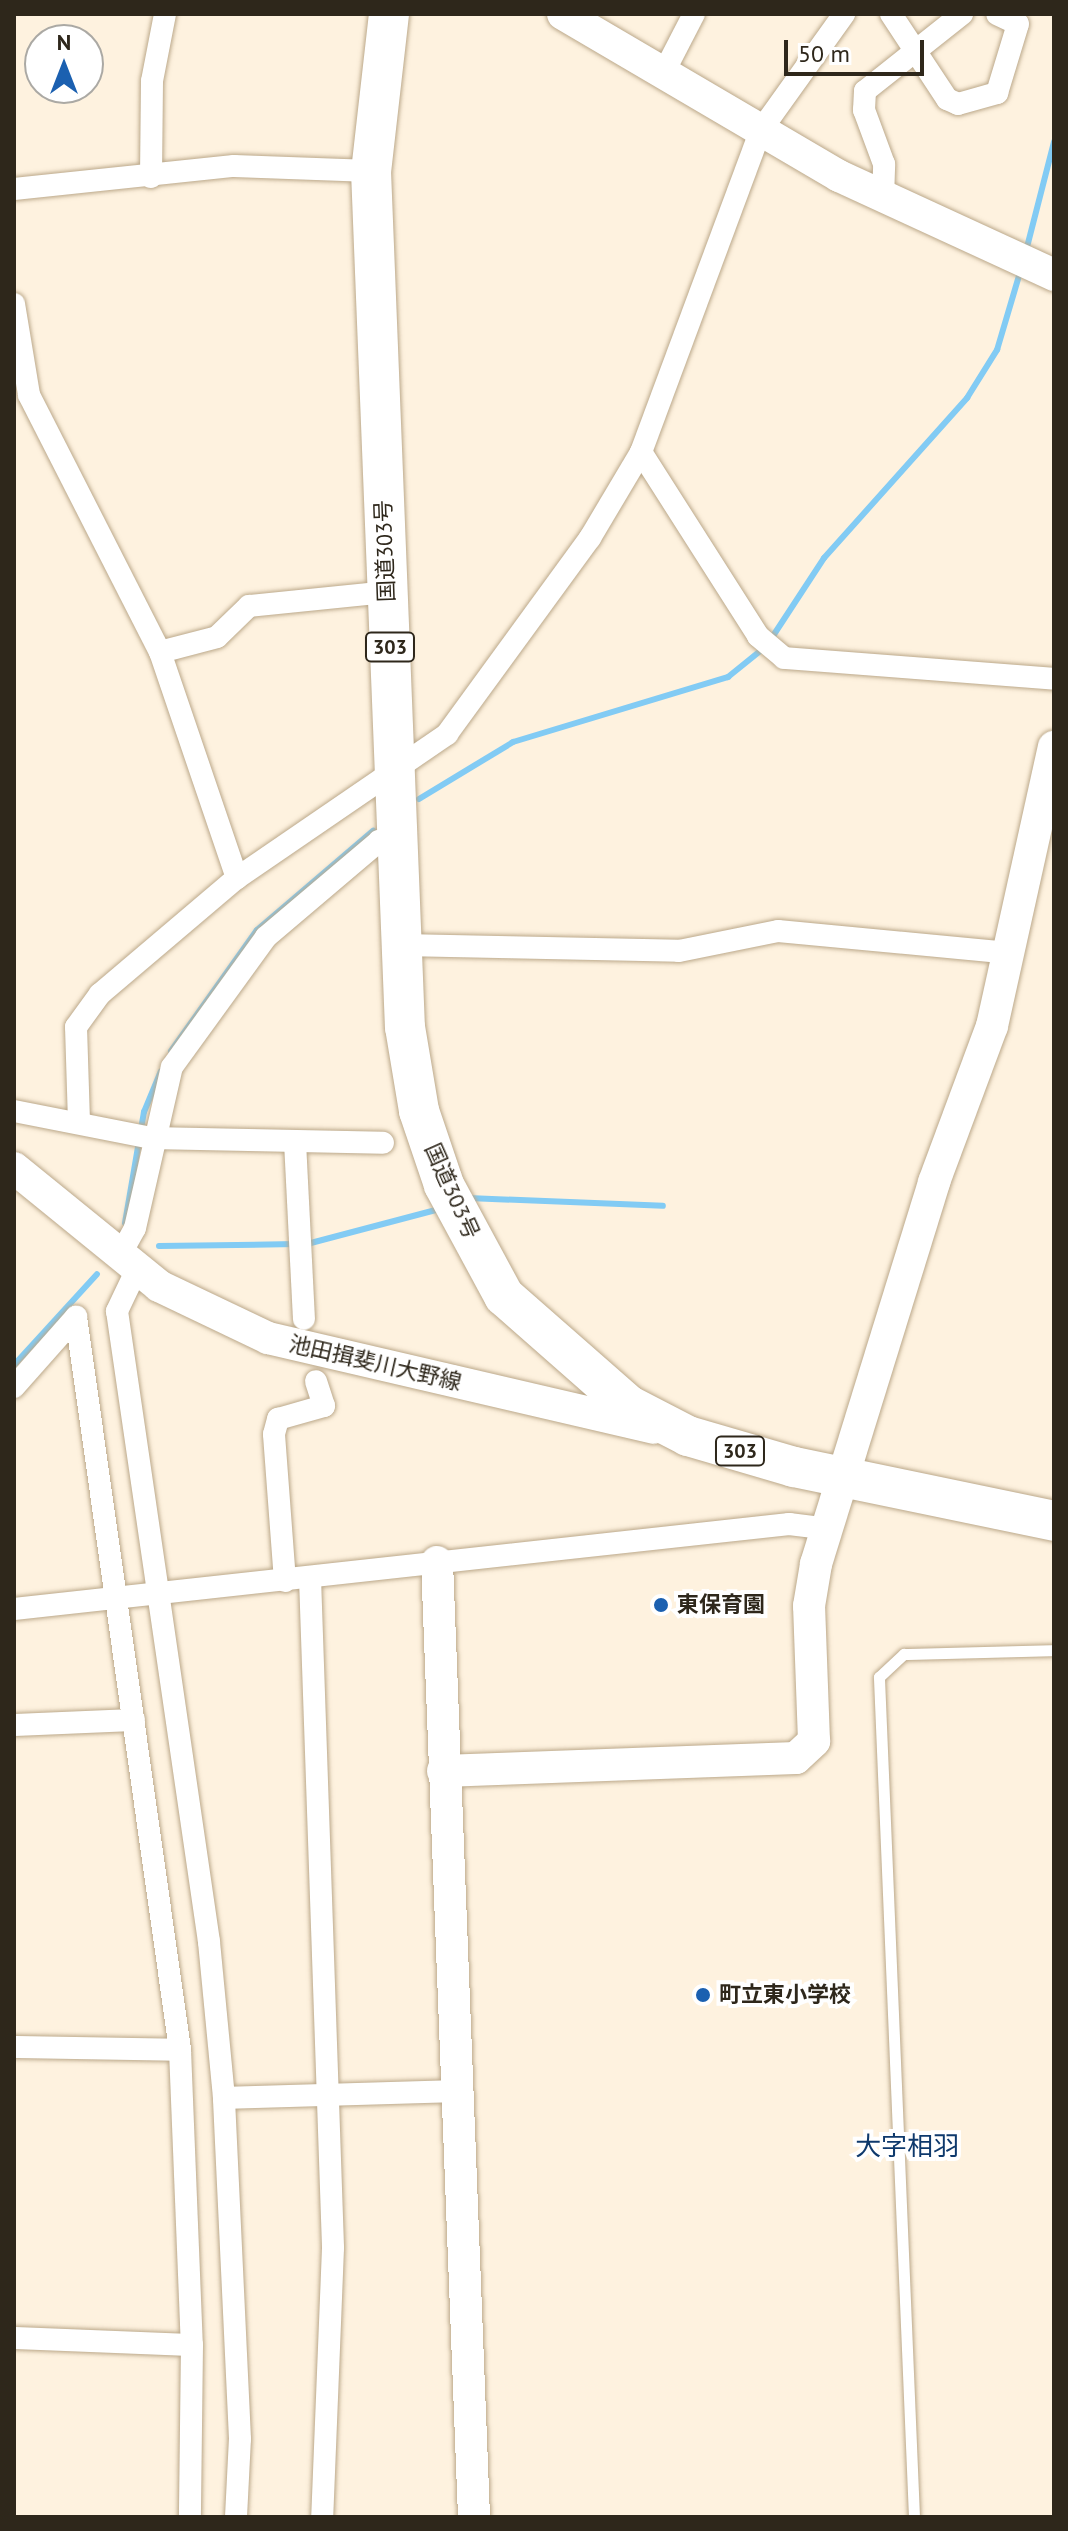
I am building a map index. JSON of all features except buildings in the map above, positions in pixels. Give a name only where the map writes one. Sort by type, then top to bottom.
[{"type":"highway","name":"国道303号","points":[[389,14],[371,171],[402,945],[419,1111],[444,1185],[504,1296],[574,1364],[628,1405],[688,1436],[846,1470],[1054,1521]]},
{"type":"highway","name":"国道303号","points":[[489,1265],[579,1351],[638,1391],[695,1420],[846,1470],[1054,1504]]},
{"type":"street","points":[[151,177],[152,81],[165,14]]},
{"type":"street","points":[[563,14],[883,198],[1038,270]]},
{"type":"street","points":[[664,72],[694,14]]},
{"type":"street","points":[[79,1122],[76,1027],[100,994],[237,878],[263,867],[396,766],[447,734],[590,538],[641,452],[761,130],[844,14]]},
{"type":"street","points":[[891,14],[921,52],[947,99],[997,93],[1018,24],[997,14]]},
{"type":"street","points":[[883,198],[884,164],[864,110],[865,91],[921,52],[962,14]]},
{"type":"street","points":[[14,189],[234,166],[371,171]]},
{"type":"street","points":[[14,304],[29,395],[160,652],[237,878]]},
{"type":"street","points":[[641,452],[758,636],[784,658],[1054,679]]},
{"type":"street","points":[[160,652],[217,637],[249,606],[387,592]]},
{"type":"street","points":[[443,1771],[796,1758],[814,1741],[809,1606],[846,1470],[1009,953],[1054,747]]},
{"type":"street","points":[[236,2517],[240,2439],[224,2098],[159,1594],[117,1311],[151,1138],[172,1067],[266,937],[379,841],[398,836]]},
{"type":"street","points":[[402,945],[679,951],[778,931],[1009,953]]},
{"type":"street","points":[[14,1111],[151,1138],[383,1143]]},
{"type":"street","points":[[295,1142],[304,1319]]},
{"type":"street","name":"池田揖斐川大野線","points":[[14,1168],[128,1263],[212,1314],[281,1342],[688,1436]]},
{"type":"street","points":[[14,1387],[76,1317],[180,2050],[192,2345],[190,2517]]},
{"type":"street","points":[[285,1581],[274,1434],[278,1419],[324,1406],[316,1381]]},
{"type":"street","points":[[14,1609],[789,1524],[829,1529]]},
{"type":"street","points":[[437,1562],[474,2517]]},
{"type":"street","points":[[310,1578],[333,2248],[322,2517]]},
{"type":"street","points":[[14,1725],[134,1720]]},
{"type":"street","points":[[14,2047],[180,2050]]},
{"type":"street","points":[[224,2098],[456,2091]]},
{"type":"street","points":[[14,2338],[192,2345]]},
{"type":"lane","points":[[914,2517],[879,1677],[904,1654],[1054,1650]]},
{"type":"waterway","points":[[1026,251],[1054,142]]},
{"type":"waterway","points":[[771,639],[824,558],[967,398],[997,350],[1021,269]]},
{"type":"waterway","points":[[419,799],[513,742],[728,677],[764,648]]},
{"type":"waterway","points":[[171,1051],[257,930],[373,831]]},
{"type":"waterway","points":[[125,1223],[144,1112],[161,1071]]},
{"type":"waterway","points":[[468,1198],[663,1206]]},
{"type":"waterway","points":[[307,1244],[443,1208]]},
{"type":"waterway","points":[[159,1246],[296,1244]]},
{"type":"waterway","points":[[14,1365],[97,1274]]},
{"type":"place","name":"東保育園","points":[[661,1605]]},
{"type":"place","name":"町立東小学校","points":[[703,1995]]},
{"type":"district","name":"大字相羽","points":[[907,2146]]}]
